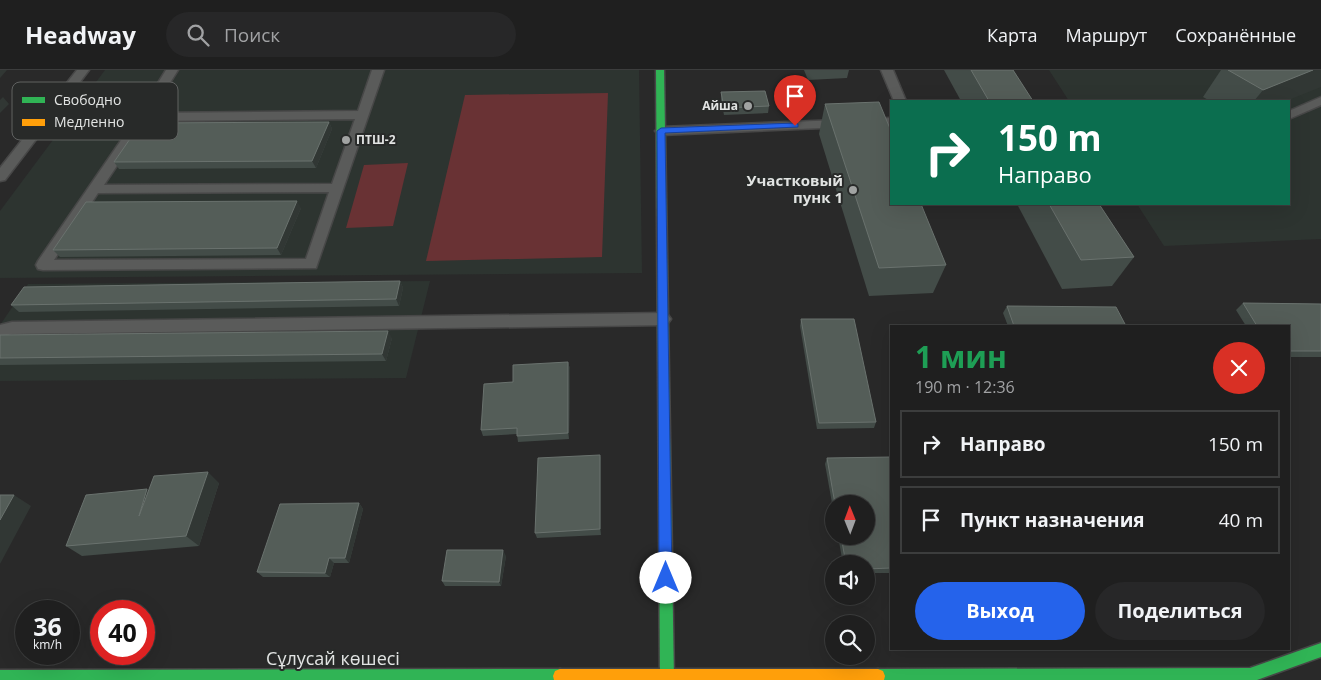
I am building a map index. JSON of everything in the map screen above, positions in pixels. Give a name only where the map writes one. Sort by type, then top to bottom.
[{"type":"street","points":[[660,70],[667,679]]},
{"type":"street","name":"Сұлусай көшесі","points":[[0,677],[667,679],[1250,675],[1321,650]]},
{"type":"lane","points":[[74,82],[83,70]]},
{"type":"lane","points":[[165,82],[172,70]]},
{"type":"lane","points":[[127,140],[43,265],[311,264],[378,70]]},
{"type":"lane","points":[[887,70],[900,100]]},
{"type":"lane","points":[[1290,114],[1321,101]]},
{"type":"lane","points":[[178,117],[362,114]]},
{"type":"lane","points":[[661,131],[890,122]]},
{"type":"lane","points":[[0,177],[29,140]]},
{"type":"lane","points":[[94,189],[337,188]]},
{"type":"lane","points":[[0,331],[12,328],[663,318]]},
{"type":"shaded area","name":"ПТШ-2","points":[[105,70],[639,70],[642,273],[0,278],[0,211],[53,140],[178,140],[178,82],[96,82]]},
{"type":"shaded area","points":[[1049,70],[1321,70],[1321,239],[1164,246],[1138,205],[1290,205],[1290,100],[1068,100]]},
{"type":"shaded area","points":[[608,93],[602,257],[426,261],[465,95]]},
{"type":"shaded area","points":[[408,163],[393,226],[346,228],[364,165]]},
{"type":"shaded area","points":[[430,281],[406,378],[0,381],[0,325],[28,284]]},
{"type":"building","points":[[971,70],[1013,70],[1032,100],[988,100]]},
{"type":"building","points":[[1228,70],[1313,70],[1263,90]]},
{"type":"building","points":[[765,91],[769,106],[724,108],[721,92]]},
{"type":"building","points":[[879,102],[890,129],[890,205],[921,205],[946,265],[879,268],[825,104]]},
{"type":"building","points":[[329,122],[312,161],[114,162],[129,140],[178,140],[178,123]]},
{"type":"building","points":[[297,201],[277,248],[53,250],[86,202]]},
{"type":"building","points":[[1050,205],[1100,205],[1134,257],[1081,260]]},
{"type":"building","points":[[400,281],[396,299],[11,305],[24,287]]},
{"type":"building","points":[[1243,303],[1321,304],[1321,351],[1290,351],[1290,325],[1256,325]]},
{"type":"building","points":[[1007,306],[1116,307],[1125,325],[1014,325]]},
{"type":"building","points":[[801,319],[854,319],[876,422],[819,423]]},
{"type":"building","points":[[388,331],[382,354],[0,358],[0,335]]},
{"type":"building","points":[[568,362],[568,433],[517,436],[517,428],[481,430],[484,384],[513,382],[513,365]]},
{"type":"building","points":[[600,455],[600,529],[535,533],[538,458]]},
{"type":"building","points":[[890,457],[890,568],[875,569],[875,555],[844,555],[843,545],[875,545],[875,495],[833,495],[827,458]]},
{"type":"building","points":[[208,472],[186,536],[66,546],[86,495],[147,489],[139,516],[154,476]]},
{"type":"building","points":[[0,495],[14,495],[0,520]]},
{"type":"building","points":[[359,503],[345,558],[329,558],[325,573],[257,572],[280,504]]},
{"type":"building","points":[[447,550],[503,550],[499,582],[442,581]]},
{"type":"traffic: fast","points":[[660,70],[667,680]]},
{"type":"traffic: fast","points":[[878,676],[1250,675],[1321,650]]},
{"type":"traffic: fast","points":[[0,677],[560,676]]},
{"type":"traffic: slow","points":[[560,676],[878,676]]},
{"type":"place","name":"Айша","points":[[748,106]]},
{"type":"place","name":"ПТШ-2","points":[[346,140]]},
{"type":"place","name":"Участковый пунк 1","points":[[853,190]]},
{"type":"route","points":[[666,578],[661,131],[795,126]]}]
